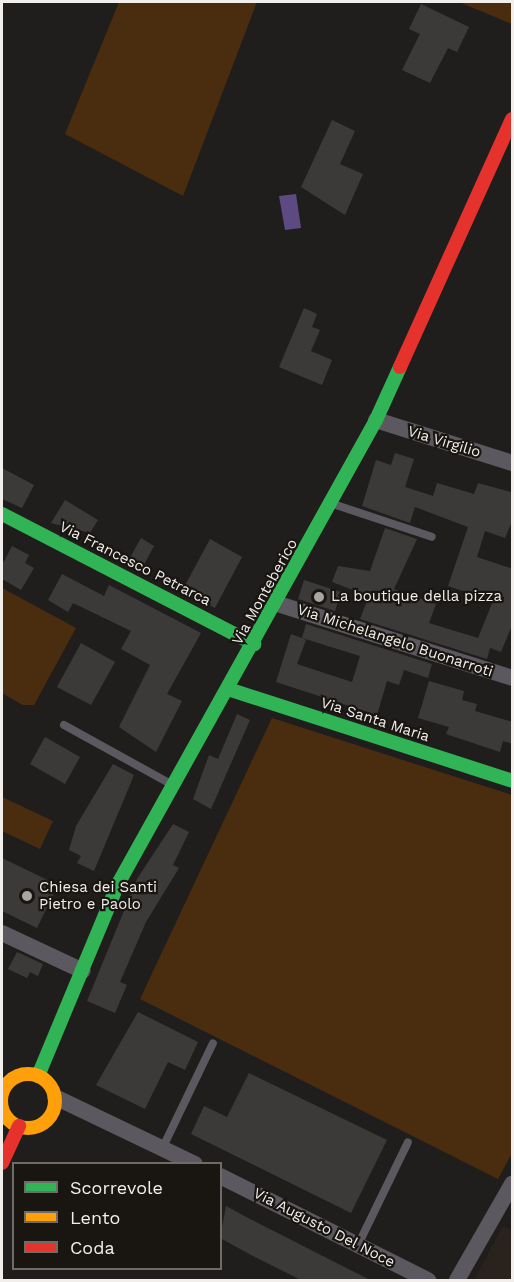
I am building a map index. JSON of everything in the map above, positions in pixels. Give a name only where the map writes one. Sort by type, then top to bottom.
[{"type":"street","name":"Via Monteberico","points":[[38,1076],[118,884],[278,604],[376,420],[513,119]]},
{"type":"street","name":"Via Virgilio","points":[[376,420],[513,463]]},
{"type":"street","name":"Via Francesco Petrarca","points":[[2,514],[254,644]]},
{"type":"street","name":"Via Michelangelo Buonarroti","points":[[278,604],[513,678]]},
{"type":"street","name":"Via Santa Maria","points":[[228,689],[513,781]]},
{"type":"street","points":[[2,933],[83,971]]},
{"type":"street","points":[[55,1097],[45,1122],[19,1126],[5,1115],[3,1092],[18,1076],[38,1076],[55,1097],[191,1162]]},
{"type":"street","points":[[2,1163],[19,1126]]},
{"type":"street","name":"Via Augusto Del Noce","points":[[222,1177],[428,1281]]},
{"type":"street","points":[[457,1281],[513,1184]]},
{"type":"lane","points":[[332,503],[432,537]]},
{"type":"lane","points":[[64,725],[173,785]]},
{"type":"lane","points":[[163,1147],[213,1042]]},
{"type":"lane","points":[[358,1245],[408,1142]]},
{"type":"shaded area","points":[[119,2],[257,2],[183,196],[65,134]]},
{"type":"shaded area","points":[[459,2],[512,2],[512,24]]},
{"type":"shaded area","points":[[296,194],[301,228],[285,230],[279,196]]},
{"type":"shaded area","points":[[2,588],[76,628],[34,705],[23,705],[2,693]]},
{"type":"shaded area","points":[[272,718],[512,795],[512,1153],[498,1179],[140,999]]},
{"type":"shaded area","points":[[2,797],[53,821],[40,849],[2,831]]},
{"type":"shaded area","points":[[503,1226],[512,1230],[512,1280],[474,1280]]},
{"type":"building","points":[[421,4],[469,27],[457,52],[448,48],[430,83],[402,70],[420,34],[409,29]]},
{"type":"building","points":[[332,120],[355,131],[340,164],[363,174],[345,215],[301,187]]},
{"type":"building","points":[[304,308],[317,314],[312,327],[320,330],[311,351],[332,360],[322,385],[279,367]]},
{"type":"building","points":[[395,453],[414,459],[405,487],[433,496],[437,483],[474,494],[478,483],[511,492],[513,519],[505,538],[485,531],[477,557],[513,569],[513,623],[501,652],[490,648],[487,659],[360,619],[369,596],[332,582],[338,566],[370,571],[385,528],[417,539],[394,589],[436,604],[429,623],[478,638],[493,601],[448,586],[468,527],[415,507],[410,523],[362,506],[376,460],[391,465]]},
{"type":"building","points":[[2,468],[34,485],[22,508],[2,499]]},
{"type":"building","points":[[65,500],[98,520],[90,533],[51,523]]},
{"type":"building","points":[[141,538],[154,546],[141,570],[127,563]]},
{"type":"building","points":[[210,539],[242,557],[215,608],[182,591]]},
{"type":"building","points":[[12,546],[29,555],[25,563],[34,568],[21,590],[2,579],[2,565]]},
{"type":"building","points":[[62,574],[104,596],[109,585],[201,633],[167,694],[182,701],[156,752],[119,727],[150,665],[121,649],[131,631],[73,603],[68,612],[48,600]]},
{"type":"building","name":"La boutique della pizza","points":[[304,580],[341,592],[335,611],[298,599]]},
{"type":"building","points":[[306,624],[432,664],[428,678],[404,670],[399,685],[387,681],[377,715],[276,682],[291,634],[302,638]],"holes":[[[302,638],[360,656],[352,682],[297,664],[306,640]]]},
{"type":"building","points":[[81,643],[115,662],[91,705],[57,687]]},
{"type":"building","points":[[429,681],[464,691],[462,700],[477,704],[475,711],[513,722],[513,744],[503,741],[500,752],[446,734],[449,727],[418,718]]},
{"type":"building","points":[[237,714],[250,720],[211,809],[193,799],[209,755],[218,759]]},
{"type":"building","points":[[45,737],[80,757],[65,784],[30,764]]},
{"type":"building","points":[[113,764],[134,775],[94,871],[77,863],[81,856],[69,850],[76,826]]},
{"type":"building","points":[[173,824],[189,832],[173,865],[179,868],[146,922],[120,982],[127,985],[115,1013],[87,1001],[137,879]]},
{"type":"building","name":"Chiesa dei Santi Pietro e Paolo","points":[[2,858],[58,885],[37,928],[2,911]]},
{"type":"building","points":[[17,952],[43,964],[38,976],[30,972],[27,978],[8,969]]},
{"type":"building","points":[[138,1012],[198,1042],[185,1070],[168,1062],[145,1109],[96,1085]]},
{"type":"building","points":[[249,1073],[387,1140],[351,1213],[191,1134],[204,1106],[227,1117]]},
{"type":"building","points":[[226,1206],[372,1281],[303,1281],[222,1239]]},
{"type":"traffic: fast","points":[[38,1076],[118,884],[376,420],[400,367]]},
{"type":"traffic: fast","points":[[2,514],[254,644]]},
{"type":"traffic: fast","points":[[228,689],[512,781]]},
{"type":"traffic: slow","points":[[28,1074],[38,1076],[47,1082],[53,1091],[55,1101],[53,1111],[47,1120],[38,1126],[28,1128],[18,1126],[9,1120],[3,1111],[1,1101],[3,1091],[9,1082],[18,1076],[28,1074]]},
{"type":"traffic: jam","points":[[400,367],[512,119]]},
{"type":"traffic: jam","points":[[2,1163],[19,1126]]},
{"type":"place","name":"La boutique della pizza","points":[[319,597]]},
{"type":"place","name":"Chiesa dei Santi Pietro e Paolo","points":[[27,896]]}]
